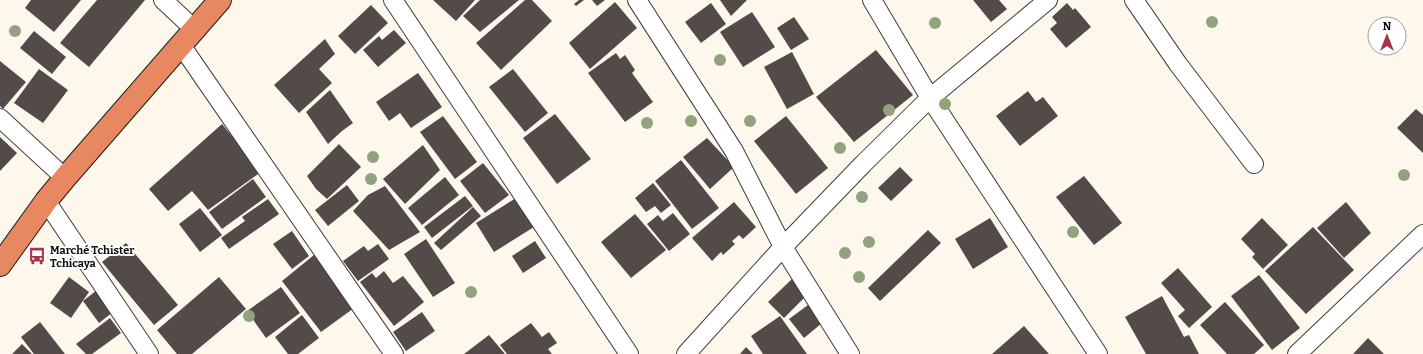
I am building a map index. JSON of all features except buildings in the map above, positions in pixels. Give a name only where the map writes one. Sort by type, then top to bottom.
[{"type":"highway","points":[[0,265],[46,201],[65,178],[220,0]]},
{"type":"street","points":[[163,0],[394,354]]},
{"type":"street","points":[[393,0],[629,354]]},
{"type":"street","points":[[637,0],[734,151],[783,247],[850,354]]},
{"type":"street","points":[[872,0],[930,98],[1098,354]]},
{"type":"street","points":[[686,354],[783,247],[930,98],[1048,0]]},
{"type":"street","points":[[1134,0],[1178,64],[1254,164]]},
{"type":"street","points":[[0,118],[65,178]]},
{"type":"street","points":[[46,201],[149,354]]},
{"type":"street","points":[[1297,354],[1420,242]]},
{"type":"place","name":"Marché Tchister Tchicaya","points":[[37,256]]}]
